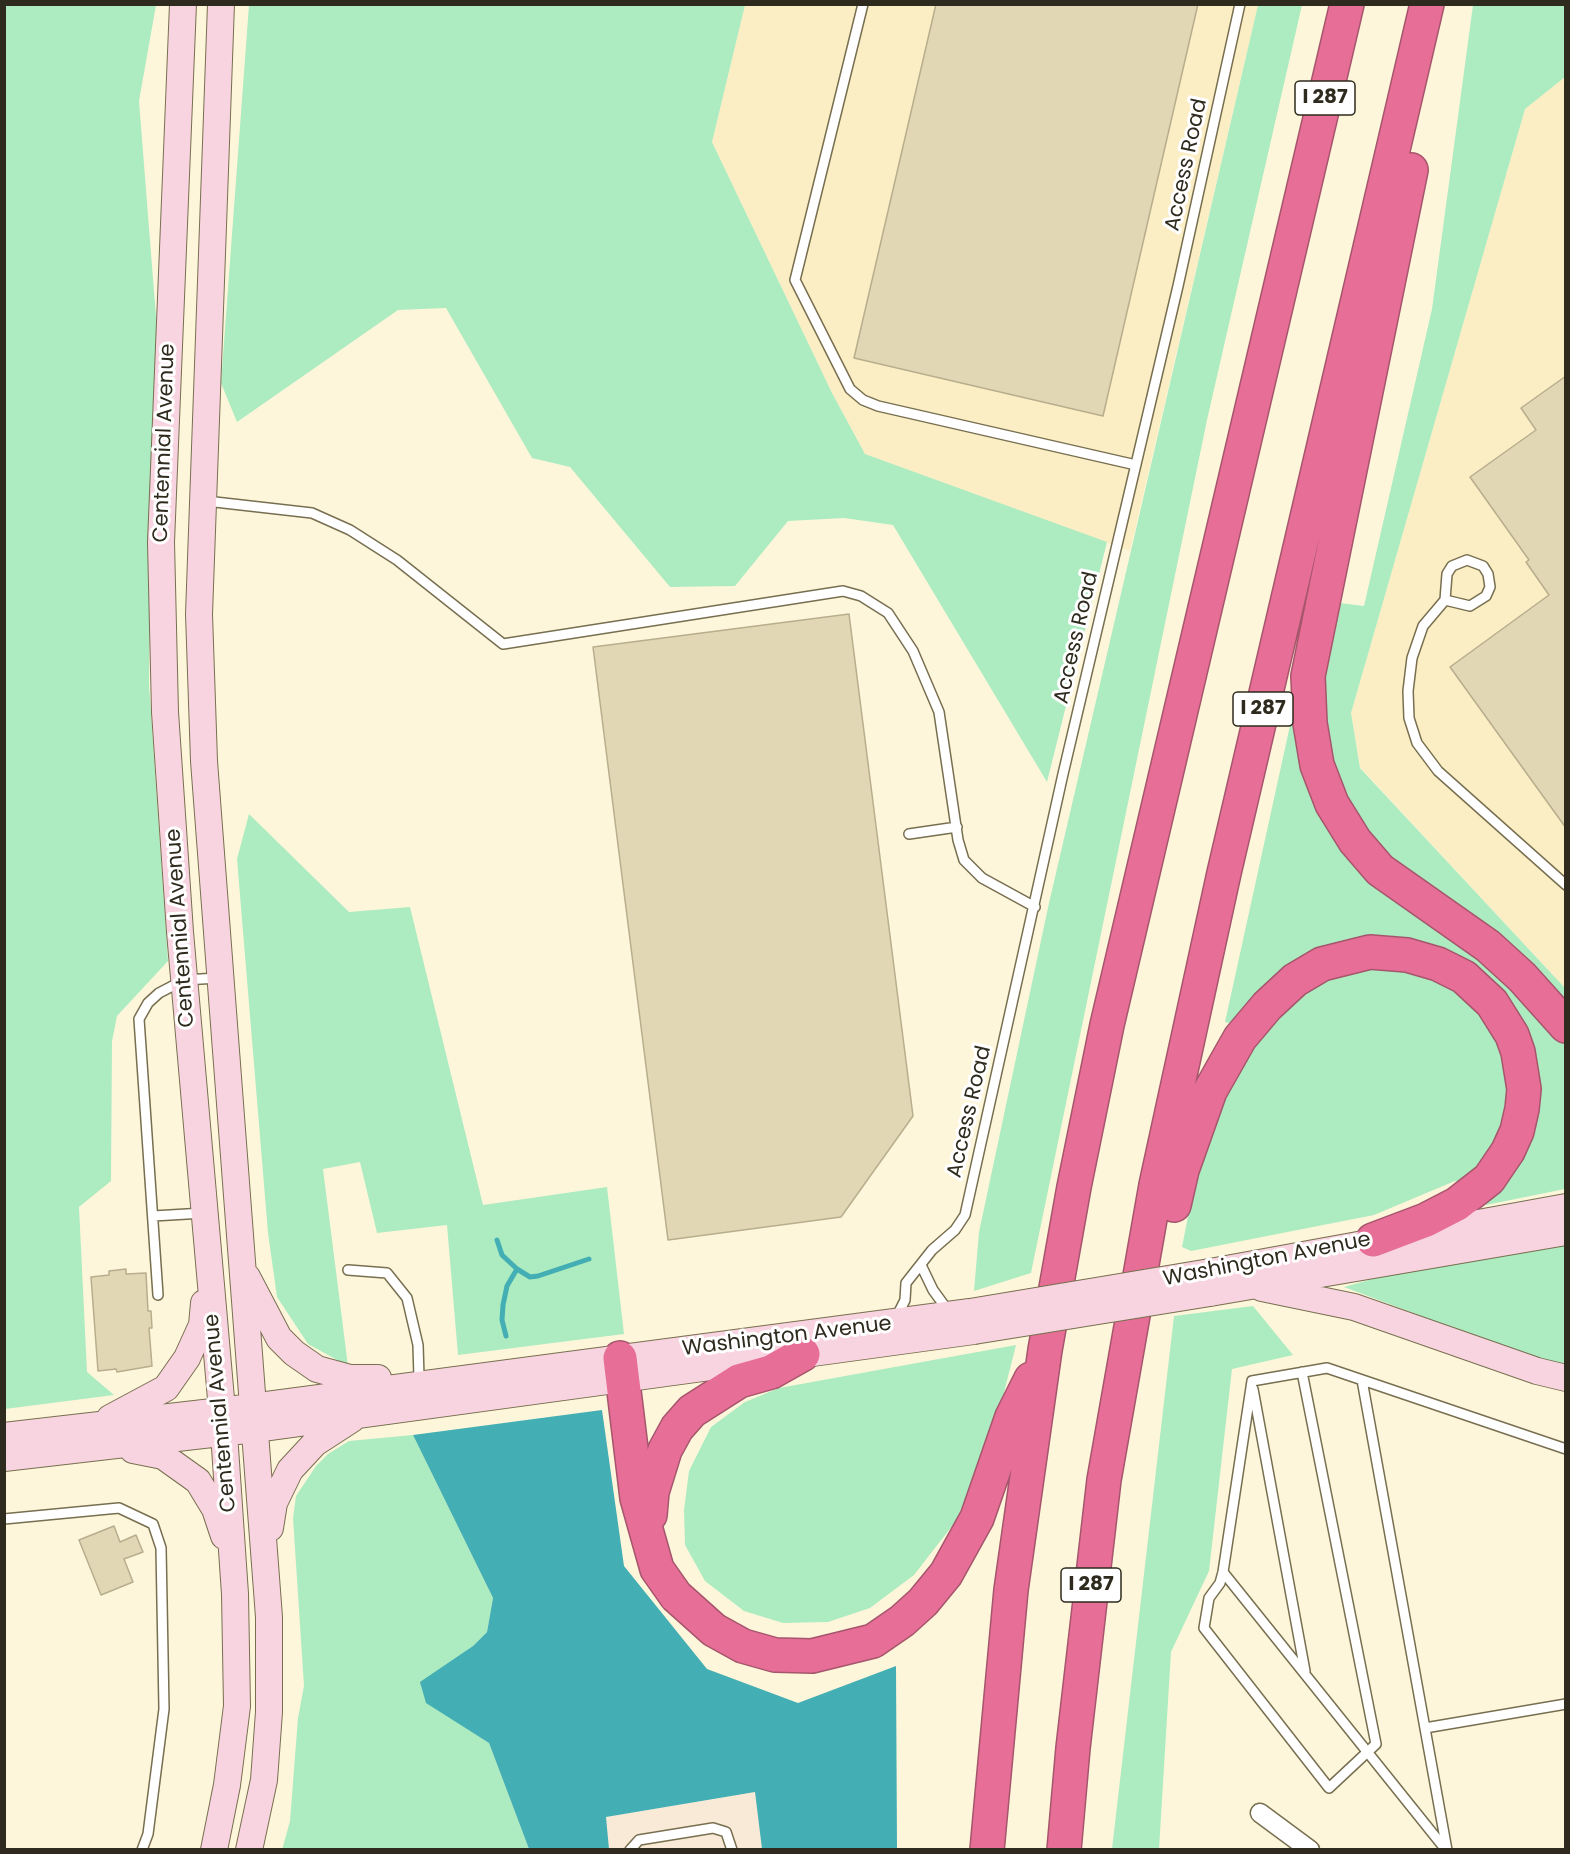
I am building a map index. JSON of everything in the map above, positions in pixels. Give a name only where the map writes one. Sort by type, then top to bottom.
[{"type":"highway","name":"I 287","points":[[987,1850],[1011,1590],[1045,1350],[1074,1187],[1107,1025],[1347,4]]},
{"type":"highway","name":"I 287","points":[[1064,1850],[1085,1634],[1104,1480],[1130,1321],[1156,1185],[1224,873],[1427,4]]},
{"type":"highway","points":[[1405,99],[1416,143],[1308,676],[1310,723],[1317,765],[1332,804],[1355,841],[1380,870],[1488,946],[1522,976],[1566,1026]]},
{"type":"highway","points":[[1130,1321],[1162,1256],[1182,1170],[1210,1091],[1240,1038],[1295,980],[1322,964],[1370,952],[1407,955],[1438,964],[1464,977],[1478,988],[1492,1003],[1512,1035],[1522,1069],[1524,1089],[1517,1131],[1508,1151],[1489,1179],[1457,1204],[1426,1220],[1373,1240]]},
{"type":"highway","points":[[621,1368],[638,1498],[657,1569],[676,1596],[714,1630],[743,1646],[775,1655],[812,1656],[873,1641],[902,1621],[923,1602],[946,1574],[977,1518],[1012,1418],[1045,1350]]},
{"type":"highway","points":[[648,1534],[655,1480],[665,1450],[677,1428],[692,1411],[713,1395],[739,1381],[771,1372],[803,1354]]},
{"type":"main road","name":"Centennial Avenue","points":[[183,4],[161,542],[165,712],[184,980],[223,1422],[233,1565],[237,1706],[211,1846]]},
{"type":"main road","name":"Centennial Avenue","points":[[221,4],[199,614],[204,761],[269,1617],[269,1712],[264,1779],[249,1850]]},
{"type":"main road","name":"Washington Avenue","points":[[4,1458],[112,1446],[223,1422],[471,1376],[621,1368],[803,1354],[965,1320],[1210,1282],[1373,1240],[1566,1207]]},
{"type":"main road","name":"Washington Avenue","points":[[1210,1282],[1244,1285],[1566,1232]]},
{"type":"main road","points":[[95,1426],[166,1388],[188,1358],[202,1325],[207,1249]]},
{"type":"main road","points":[[243,1268],[279,1338],[317,1369],[350,1378],[471,1376]]},
{"type":"main road","points":[[1244,1285],[1354,1307],[1537,1371],[1566,1378]]},
{"type":"main road","name":"Washington Avenue","points":[[254,1418],[361,1414],[894,1323],[965,1320]]},
{"type":"main road","points":[[265,1558],[274,1503],[290,1470],[315,1443],[361,1414]]},
{"type":"main road","name":"Washington Avenue","points":[[4,1436],[95,1426],[223,1422]]},
{"type":"main road","points":[[112,1446],[163,1456],[198,1481],[215,1509],[233,1565]]},
{"type":"street","points":[[1260,1813],[1310,1850]]},
{"type":"lane","points":[[863,4],[795,280],[850,389],[863,400],[878,406],[1136,465]]},
{"type":"lane","name":"Access Road","points":[[894,1323],[905,1300],[906,1283],[932,1250],[955,1230],[965,1215],[1063,774],[1136,465],[1240,4]]},
{"type":"lane","points":[[202,501],[312,513],[350,530],[397,560],[503,645],[843,591],[861,596],[888,613],[913,651],[939,712],[961,851],[972,871],[1035,907]]},
{"type":"lane","points":[[1445,600],[1470,606],[1486,596],[1490,586],[1488,574],[1483,566],[1467,560],[1452,566],[1447,574],[1445,600],[1423,626],[1412,658],[1408,691],[1409,718],[1417,743],[1438,771],[1566,885]]},
{"type":"lane","points":[[909,834],[957,827]]},
{"type":"lane","points":[[158,1295],[139,1019],[148,1003],[159,993],[184,980],[221,977]]},
{"type":"lane","points":[[153,1216],[204,1213]]},
{"type":"lane","points":[[921,1265],[933,1290],[965,1320]]},
{"type":"lane","points":[[348,1270],[387,1273],[407,1298],[418,1345],[419,1377]]},
{"type":"lane","points":[[1252,1381],[1327,1368],[1566,1449]]},
{"type":"lane","points":[[1252,1381],[1223,1572],[1220,1583],[1209,1598],[1204,1628],[1329,1788],[1376,1744],[1302,1372]]},
{"type":"lane","points":[[1362,1380],[1447,1850]]},
{"type":"lane","points":[[1252,1381],[1305,1674]]},
{"type":"lane","points":[[4,1519],[119,1508],[153,1524],[161,1548],[164,1709],[148,1834],[142,1850]]},
{"type":"lane","points":[[1223,1572],[1447,1850]]},
{"type":"lane","points":[[1425,1728],[1566,1704]]},
{"type":"lane","points":[[630,1850],[639,1840],[713,1828],[726,1832],[732,1850]]},
{"type":"shaded area","points":[[745,5],[1258,5],[1130,551],[865,454],[832,393],[712,142]]},
{"type":"shaded area","points":[[1565,77],[1565,988],[1360,767],[1351,713],[1525,109]]},
{"type":"shaded area","points":[[755,1792],[762,1849],[609,1849],[605,1817]]},
{"type":"green space","points":[[4,5],[156,5],[139,101],[161,380],[150,549],[149,684],[168,961],[117,1016],[112,1041],[111,1181],[79,1207],[87,1372],[114,1395],[5,1409]]},
{"type":"green space","points":[[249,5],[745,5],[712,142],[832,393],[865,454],[1107,542],[1047,782],[893,525],[844,518],[788,521],[735,586],[670,587],[570,467],[532,458],[446,308],[398,310],[237,422],[221,383]]},
{"type":"green space","points":[[1258,5],[1302,5],[1207,420],[1031,1273],[974,1291],[979,1232],[1049,903]]},
{"type":"green space","points":[[1473,5],[1565,5],[1565,77],[1525,109],[1351,713],[1360,768],[1565,988],[1565,1004],[1376,848],[1329,767],[1321,683],[1332,602],[1364,606],[1432,309]]},
{"type":"green space","points":[[1298,689],[1313,788],[1565,1041],[1565,1189],[1486,1205],[1485,1195],[1513,1165],[1516,1017],[1386,941],[1233,1024],[1225,1022]]},
{"type":"green space","points":[[249,814],[349,912],[410,907],[483,1205],[607,1187],[624,1334],[458,1355],[447,1225],[377,1233],[360,1162],[323,1169],[348,1366],[308,1344],[277,1297],[268,1233],[237,859]]},
{"type":"green space","points":[[1370,964],[1407,966],[1465,991],[1507,1052],[1512,1095],[1505,1131],[1469,1186],[1455,1181],[1374,1215],[1191,1251],[1182,1247],[1202,1145],[1242,1059],[1296,997],[1333,973]]},
{"type":"green space","points":[[1565,1245],[1565,1365],[1509,1349],[1344,1287],[1411,1268]]},
{"type":"green space","points":[[1253,1306],[1293,1355],[1232,1369],[1209,1571],[1171,1652],[1159,1849],[1112,1849],[1174,1316]]},
{"type":"green space","points":[[1016,1345],[992,1440],[956,1521],[914,1575],[870,1608],[828,1622],[783,1623],[744,1611],[705,1581],[685,1545],[684,1510],[689,1471],[711,1427],[745,1402],[779,1388]]},
{"type":"green space","points":[[413,1435],[493,1598],[487,1632],[473,1646],[421,1683],[427,1703],[489,1743],[529,1849],[282,1850],[290,1821],[298,1718],[304,1686],[293,1518],[296,1496],[316,1466],[328,1454],[349,1441]]},
{"type":"water","points":[[602,1410],[624,1566],[707,1669],[798,1703],[896,1666],[897,1849],[762,1849],[755,1792],[606,1817],[609,1849],[529,1849],[489,1743],[426,1703],[420,1682],[473,1646],[487,1632],[493,1598],[413,1435]]},
{"type":"building","points":[[936,4],[1198,4],[1103,416],[854,358]]},
{"type":"building","points":[[1566,376],[1566,828],[1450,667],[1549,595],[1526,562],[1529,560],[1470,477],[1536,430],[1521,408]]},
{"type":"building","points":[[849,614],[913,1116],[841,1217],[668,1240],[593,647]]},
{"type":"building","points":[[126,1269],[126,1274],[146,1273],[148,1311],[151,1311],[152,1328],[149,1328],[152,1366],[117,1372],[116,1369],[98,1371],[91,1277],[109,1275],[109,1271]]},
{"type":"building","points":[[114,1526],[120,1542],[136,1535],[143,1552],[124,1559],[133,1582],[101,1595],[79,1540]]},
{"type":"waterway","points":[[497,1240],[502,1255],[517,1269],[507,1286],[503,1305],[502,1320],[506,1336]]},
{"type":"waterway","points":[[517,1269],[530,1277],[538,1276],[589,1259]]}]
